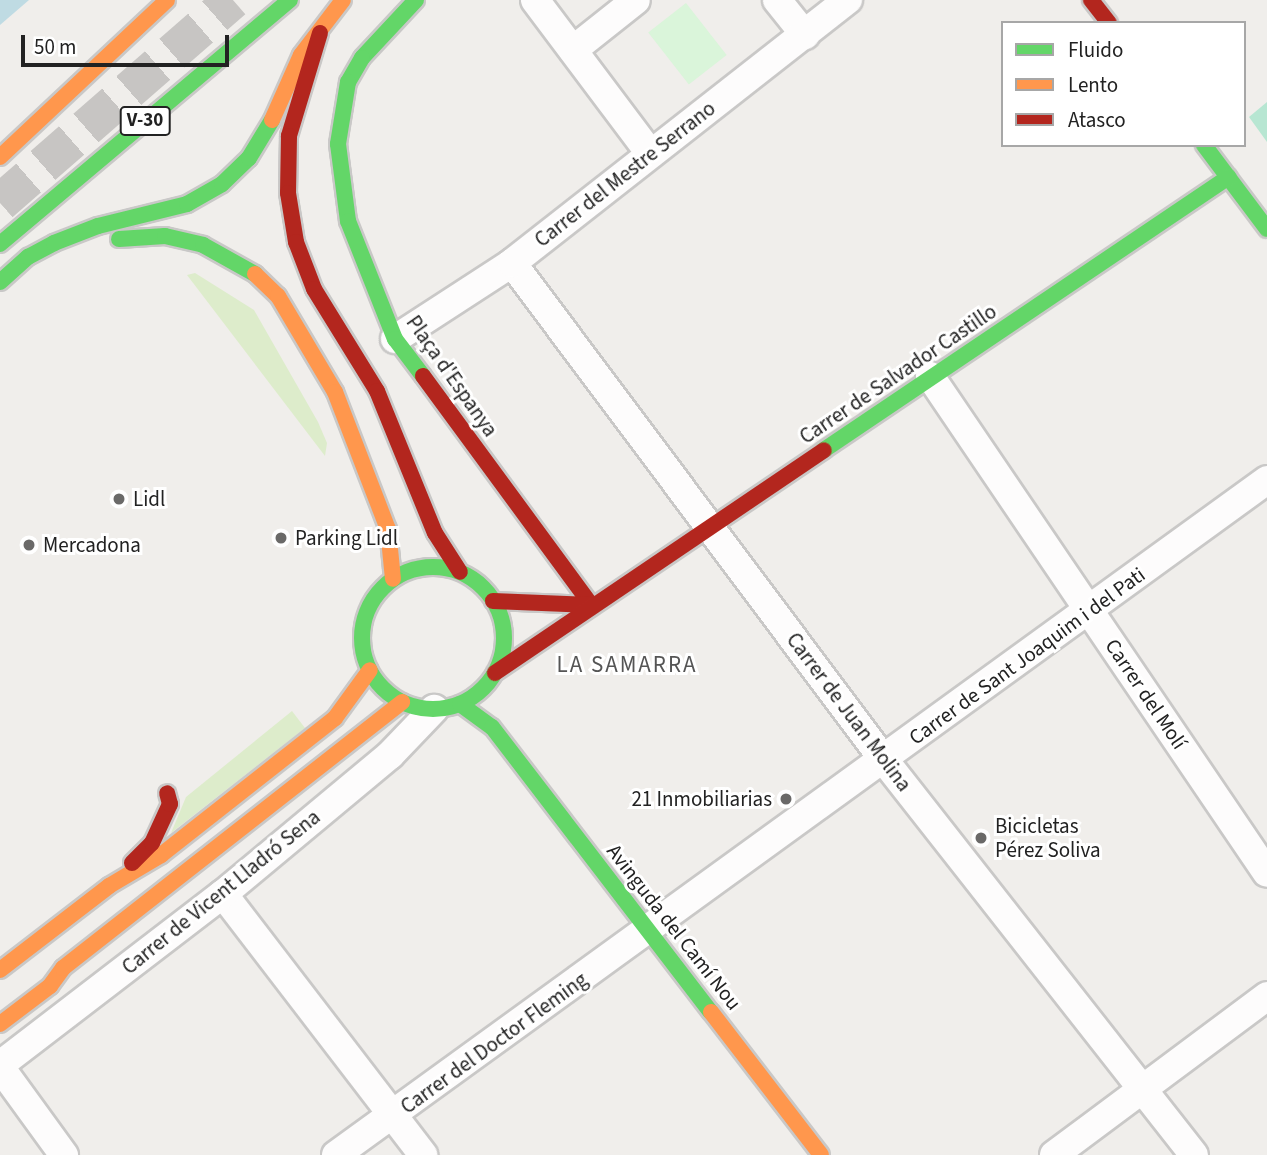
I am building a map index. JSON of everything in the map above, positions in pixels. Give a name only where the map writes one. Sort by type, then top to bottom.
[{"type":"main road","points":[[0,157],[167,0]]},
{"type":"main road","name":"V-30","points":[[0,244],[290,0]]},
{"type":"main road","points":[[0,282],[27,257],[54,243],[98,226],[187,204],[222,184],[249,158],[274,117],[301,55],[342,0]]},
{"type":"main road","name":"Plaça d'Espanya","points":[[416,0],[362,58],[348,82],[338,144],[348,221],[395,339],[591,605]]},
{"type":"main road","points":[[1091,0],[1107,21]]},
{"type":"main road","points":[[320,33],[289,136],[288,194],[296,242],[314,289],[383,404],[435,533],[460,572],[493,601],[504,637],[491,678],[492,727]]},
{"type":"main road","points":[[1206,147],[1267,229]]},
{"type":"main road","name":"Carrer de Salvador Castillo","points":[[491,678],[591,605],[711,528],[930,376],[1229,177]]},
{"type":"main road","points":[[0,293],[71,251],[114,240],[165,236],[203,245],[255,274],[278,296],[301,330],[335,392],[366,461],[388,529],[393,579]]},
{"type":"main road","points":[[460,572],[438,567],[415,569],[393,579],[366,614],[362,633],[370,670],[383,688],[402,702],[447,706],[491,678]]},
{"type":"main road","points":[[493,601],[591,605]]},
{"type":"main road","points":[[0,970],[109,886],[161,855],[335,718],[370,670]]},
{"type":"main road","points":[[0,1024],[50,986],[63,968],[402,702]]},
{"type":"main road","name":"Avinguda del Camí Nou","points":[[447,706],[492,727],[652,930],[821,1155]]},
{"type":"main road","points":[[109,886],[152,843],[170,804],[167,793]]},
{"type":"street","points":[[535,0],[650,153]]},
{"type":"street","points":[[573,50],[636,0]]},
{"type":"street","points":[[777,0],[805,35]]},
{"type":"street","name":"Carrer del Mestre Serrano","points":[[395,339],[512,263],[848,0]]},
{"type":"street","name":"Carrer de Juan Molina","points":[[512,263],[884,760],[1194,1155]]},
{"type":"street","name":"Carrer del Molí","points":[[930,376],[1267,873]]},
{"type":"street","name":"Carrer de Sant Joaquim i del Pati","points":[[652,930],[1267,480]]},
{"type":"street","name":"Carrer de Vicent Lladró Sena","points":[[0,1066],[223,894],[447,706]]},
{"type":"street","points":[[223,894],[423,1155]]},
{"type":"street","name":"Carrer del Doctor Fleming","points":[[336,1155],[652,930]]},
{"type":"street","points":[[1054,1155],[1267,996]]},
{"type":"street","points":[[0,1066],[64,1155]]},
{"type":"green space","points":[[686,3],[727,55],[689,85],[648,33]]},
{"type":"green space","points":[[1267,102],[1267,142],[1249,117]]},
{"type":"green space","points":[[195,273],[254,310],[318,422],[327,443],[325,456],[187,275]]},
{"type":"green space","points":[[292,711],[305,728],[171,833],[186,797]]},
{"type":"water","points":[[0,0],[29,0],[0,25]]},
{"type":"tunnel","points":[[0,203],[233,0]]},
{"type":"traffic: fast","points":[[0,244],[290,0]]},
{"type":"traffic: fast","points":[[416,0],[362,58],[348,82],[338,144],[348,221],[395,339],[423,376]]},
{"type":"traffic: fast","points":[[0,282],[28,257],[54,243],[98,226],[187,204],[222,184],[249,158],[272,120]]},
{"type":"traffic: fast","points":[[1206,147],[1267,229]]},
{"type":"traffic: fast","points":[[824,450],[1229,177]]},
{"type":"traffic: fast","points":[[119,239],[165,236],[203,245],[255,274]]},
{"type":"traffic: fast","points":[[433,567],[460,573],[483,588],[498,611],[504,638],[498,665],[483,688],[460,703],[433,709],[406,703],[383,688],[368,665],[362,638],[368,611],[383,588],[406,573],[433,567]]},
{"type":"traffic: fast","points":[[460,704],[492,727],[711,1012]]},
{"type":"traffic: slow","points":[[0,157],[167,0]]},
{"type":"traffic: slow","points":[[272,120],[301,55],[343,0]]},
{"type":"traffic: slow","points":[[255,274],[278,296],[335,392],[388,529],[393,579]]},
{"type":"traffic: slow","points":[[0,970],[109,886],[161,855],[335,718],[370,670]]},
{"type":"traffic: slow","points":[[0,1024],[50,986],[63,968],[402,702]]},
{"type":"traffic: slow","points":[[711,1012],[821,1155]]},
{"type":"traffic: jam","points":[[1091,0],[1107,21]]},
{"type":"traffic: jam","points":[[320,33],[289,136],[288,193],[296,242],[314,289],[377,391],[435,533],[460,572]]},
{"type":"traffic: jam","points":[[423,376],[591,605]]},
{"type":"traffic: jam","points":[[495,673],[824,450]]},
{"type":"traffic: jam","points":[[493,601],[591,605]]},
{"type":"traffic: jam","points":[[132,863],[152,843],[170,804],[167,793]]},
{"type":"place","name":"Lidl","points":[[119,499]]},
{"type":"place","name":"Parking Lidl","points":[[281,538]]},
{"type":"place","name":"Mercadona","points":[[29,545]]},
{"type":"place","name":"21 Inmobiliarias","points":[[786,799]]},
{"type":"place","name":"Bicicletas Pérez Soliva","points":[[981,838]]},
{"type":"district","name":"LA SAMARRA","points":[[627,665]]}]
